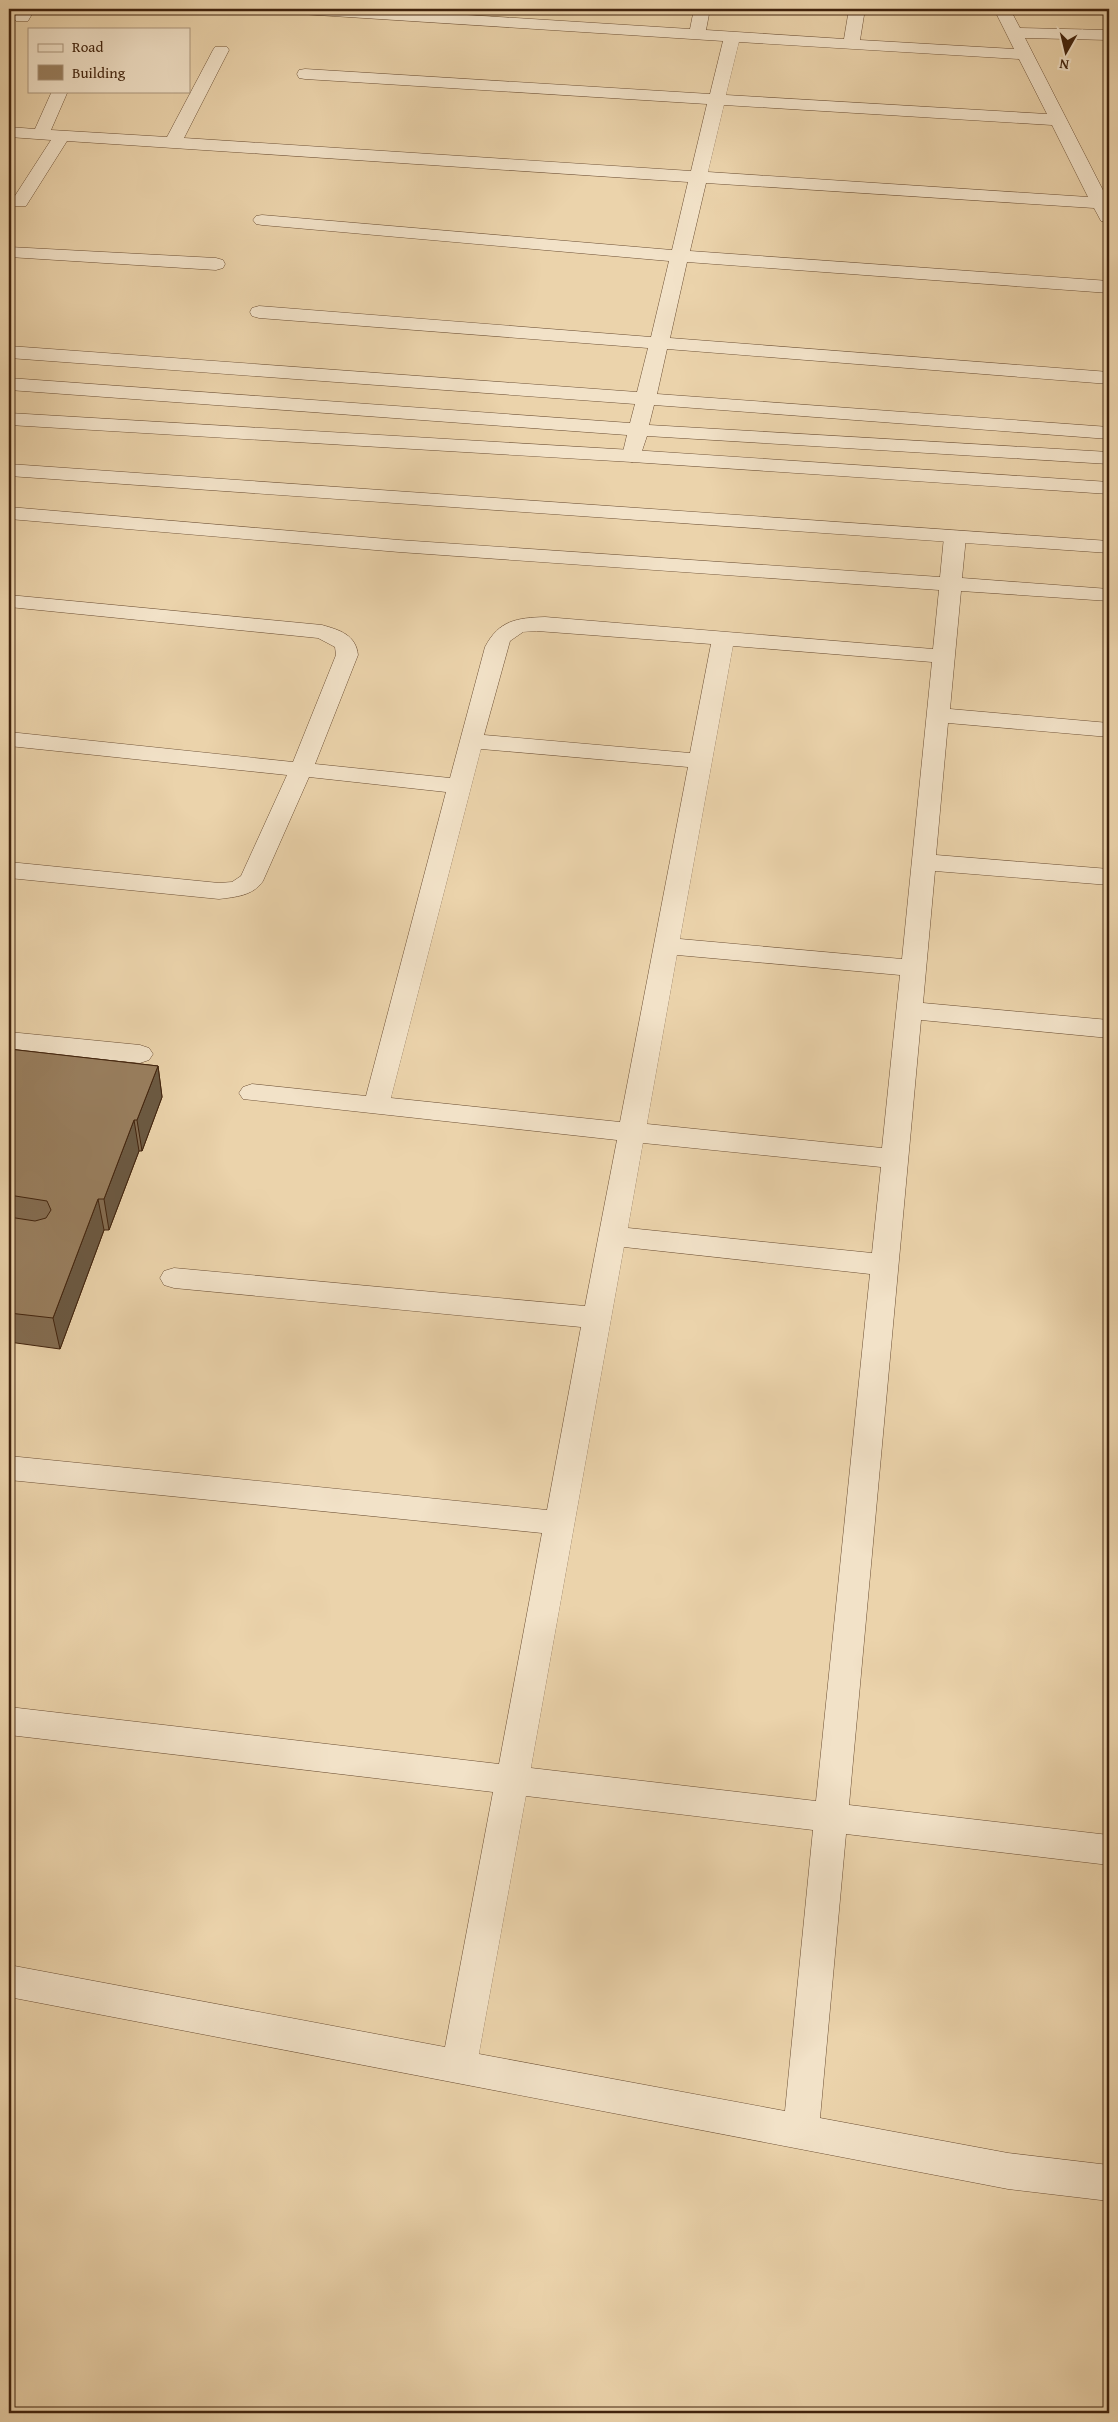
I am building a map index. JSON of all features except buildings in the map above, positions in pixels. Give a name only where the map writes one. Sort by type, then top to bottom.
[{"type":"street","points":[[301,9],[543,16],[697,34],[1026,55]]},
{"type":"street","points":[[697,34],[702,9]]},
{"type":"street","points":[[851,44],[857,9]]},
{"type":"street","points":[[1002,9],[1058,120],[1104,204],[1109,221]]},
{"type":"street","points":[[1014,33],[1109,35]]},
{"type":"street","points":[[632,456],[732,36]]},
{"type":"street","points":[[174,141],[221,50]]},
{"type":"street","points":[[305,74],[1058,120]]},
{"type":"street","points":[[41,134],[60,92]]},
{"type":"street","points":[[9,132],[174,141],[1104,204]]},
{"type":"street","points":[[20,202],[62,136]]},
{"type":"street","points":[[262,220],[680,256],[1109,287]]},
{"type":"street","points":[[12,257],[216,264]]},
{"type":"street","points":[[259,312],[1109,378]]},
{"type":"street","points":[[9,352],[1109,433]]},
{"type":"street","points":[[9,384],[638,430],[1109,458]]},
{"type":"street","points":[[9,419],[632,456],[1109,488]]},
{"type":"street","points":[[9,470],[1109,547]]},
{"type":"street","points":[[9,513],[399,546],[1109,595]]},
{"type":"street","points":[[801,2131],[955,537]]},
{"type":"street","points":[[9,601],[322,632],[338,638],[346,645],[347,655],[301,770],[251,881],[238,889],[219,891],[9,870]]},
{"type":"street","points":[[376,1106],[496,646],[500,637],[509,628],[525,624],[544,624],[942,656]]},
{"type":"street","points":[[459,2066],[723,638]]},
{"type":"street","points":[[937,715],[1109,730]]},
{"type":"street","points":[[9,739],[460,786]]},
{"type":"street","points":[[472,741],[701,761]]},
{"type":"street","points":[[923,862],[1109,877]]},
{"type":"street","points":[[666,946],[913,968]]},
{"type":"street","points":[[909,1010],[1109,1029]]},
{"type":"street","points":[[9,1041],[140,1054]]},
{"type":"street","points":[[252,1093],[894,1159]]},
{"type":"street","points":[[612,1236],[884,1265]]},
{"type":"street","points":[[174,1278],[597,1318]]},
{"type":"street","points":[[9,1468],[560,1523]]},
{"type":"street","points":[[9,1721],[512,1782],[1109,1850]]},
{"type":"street","points":[[9,1980],[1008,2171],[1109,2184]]}]
